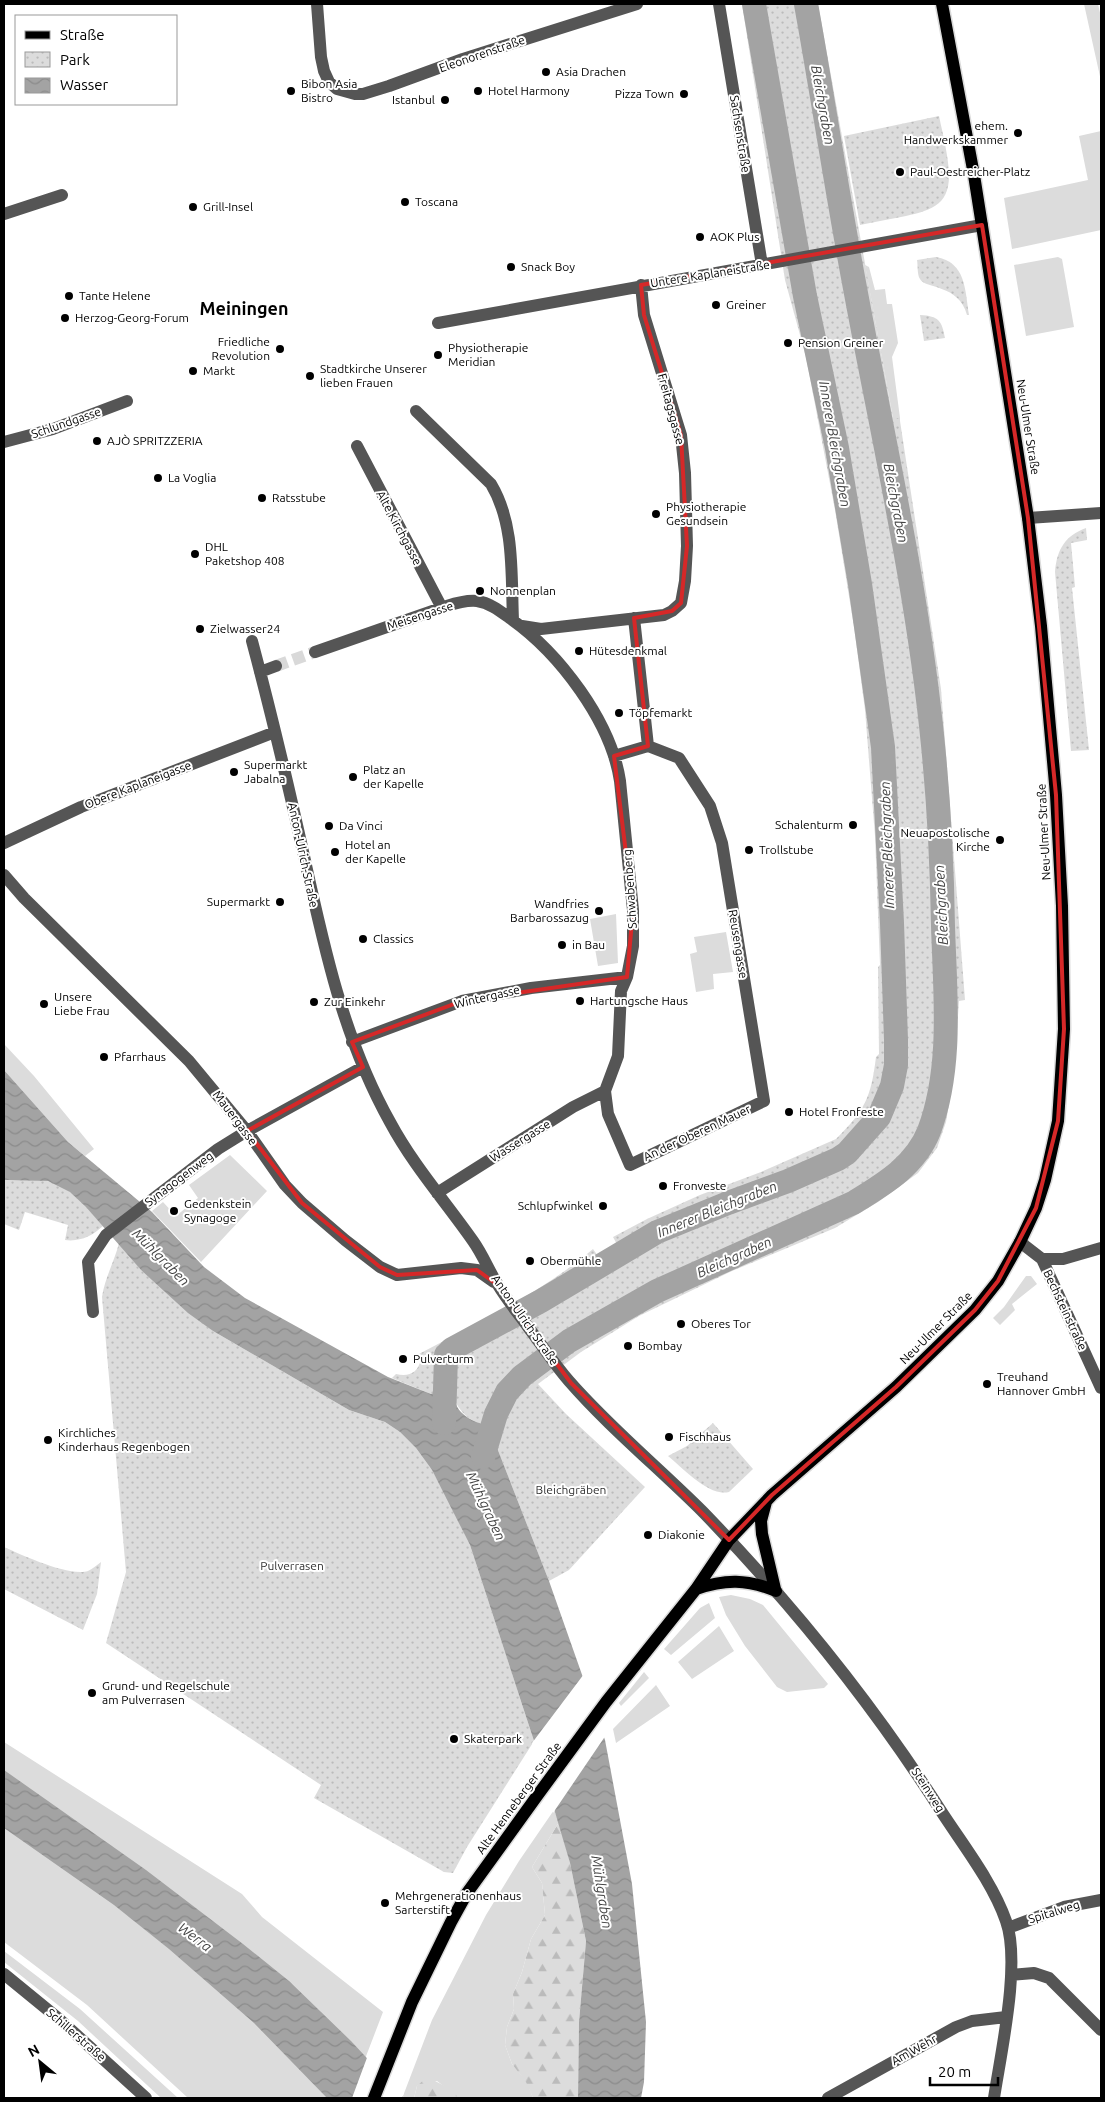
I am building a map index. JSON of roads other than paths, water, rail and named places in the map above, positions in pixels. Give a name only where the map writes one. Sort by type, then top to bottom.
[{"type":"main road","name":"Neu-Ulmer Straße","points":[[729,1540],[766,1500],[896,1387],[976,1310],[998,1281],[1020,1242],[1036,1208],[1052,1153],[1058,1121],[1064,1028],[1062,906],[1056,795],[1041,626],[1028,518],[982,225],[942,4]]},
{"type":"main road","points":[[766,1500],[761,1521],[764,1544],[775,1590]]},
{"type":"main road","name":"Alte Henneberger Straße","points":[[374,2098],[427,1970],[467,1893],[606,1702],[696,1589],[729,1540]]},
{"type":"main road","points":[[696,1589],[745,1581],[775,1590]]},
{"type":"street","name":"Eleonorenstraße","points":[[318,4],[321,57],[324,71],[329,82],[337,89],[355,94],[362,94],[463,59],[636,4]]},
{"type":"street","name":"Sachsenstraße","points":[[719,4],[762,265]]},
{"type":"street","points":[[4,214],[62,195]]},
{"type":"street","name":"Untere Kaplaneistraße","points":[[438,323],[982,225]]},
{"type":"street","name":"Freitagsgasse","points":[[517,623],[542,629],[664,615],[681,603],[685,581],[687,546],[685,473],[680,435],[644,315],[641,285]]},
{"type":"street","name":"Schlundgasse","points":[[4,442],[53,429],[127,401]]},
{"type":"street","points":[[416,410],[491,484],[498,496],[509,535],[517,623]]},
{"type":"street","name":"Alte Kirchgasse","points":[[357,446],[442,608]]},
{"type":"street","points":[[1028,518],[1101,512]]},
{"type":"street","name":"Meisengasse","points":[[315,652],[462,602],[476,601],[492,606],[539,641],[578,685],[614,756]]},
{"type":"street","points":[[614,756],[648,746],[634,618]]},
{"type":"street","name":"Anton-Ulrich-Straße","points":[[252,641],[275,732],[319,930],[352,1042],[394,1129],[411,1158],[476,1245],[498,1286],[558,1368],[621,1435],[729,1540]]},
{"type":"street","points":[[260,672],[276,666]]},
{"type":"street","name":"Obere Kaplaneigasse","points":[[4,843],[81,807],[275,732]]},
{"type":"street","name":"Reusengasse","points":[[648,746],[679,758],[710,806],[722,843],[764,1101]]},
{"type":"street","name":"Schwabenberg","points":[[614,756],[620,781],[633,910],[633,946],[627,977],[621,991],[618,1056],[605,1091],[608,1114],[630,1165]]},
{"type":"street","name":"Mauergasse","points":[[4,875],[24,898],[189,1061],[247,1131],[274,1170],[302,1203],[345,1240],[380,1267],[397,1275],[461,1268],[477,1270],[498,1286]]},
{"type":"street","name":"Wintergasse","points":[[352,1042],[462,1001],[531,988],[627,977]]},
{"type":"street","points":[[247,1131],[363,1067]]},
{"type":"street","name":"Wassergasse","points":[[437,1193],[573,1107],[605,1091]]},
{"type":"street","name":"An der Oberen Mauer","points":[[630,1165],[764,1101]]},
{"type":"street","name":"Synagogenweg","points":[[93,1312],[88,1262],[106,1236],[218,1149],[247,1131]]},
{"type":"street","points":[[1020,1242],[1042,1259],[1063,1259],[1101,1248]]},
{"type":"street","name":"Bechsteinstraße","points":[[1042,1259],[1101,1388]]},
{"type":"street","name":"Steinweg","points":[[729,1540],[775,1590],[854,1684],[898,1746],[995,1897],[1008,1928],[1011,1948],[1011,1975],[994,2098]]},
{"type":"street","name":"Spitalweg","points":[[1008,1928],[1064,1907],[1101,1900]]},
{"type":"street","points":[[1011,1975],[1034,1973],[1049,1978],[1101,2030]]},
{"type":"street","name":"Schillerstraße","points":[[4,1974],[59,2019],[146,2098]]},
{"type":"street","name":"Am Wehr","points":[[828,2098],[956,2027],[972,2021],[1006,2017]]},
{"type":"water","name":"Mühlgraben","points":[[4,1070],[68,1142],[152,1212],[204,1267],[245,1298],[388,1377],[431,1394],[445,1390],[452,1396],[459,1410],[465,1416],[492,1427],[494,1440],[549,1581],[605,1740],[632,1884],[646,2022],[644,2082],[641,2098],[578,2098],[579,2022],[586,1941],[570,1863],[534,1741],[470,1545],[432,1470],[416,1448],[400,1432],[385,1422],[349,1410],[213,1331],[188,1313],[141,1270],[86,1207],[70,1192],[48,1181],[4,1180]]},
{"type":"water","name":"Werra","points":[[4,1770],[146,1870],[289,1981],[351,2041],[404,2098],[327,2098],[254,2023],[169,1949],[114,1905],[4,1828]]},
{"type":"waterway","name":"Innerer Bleichgraben","points":[[444,1423],[446,1355],[452,1349],[541,1301],[657,1232],[788,1181],[838,1159],[847,1153],[879,1117],[892,1086],[896,1065],[896,1040],[883,747],[860,584],[837,448],[805,296],[754,4]]},
{"type":"waterway","name":"Bleichgraben","points":[[483,1457],[496,1414],[507,1392],[522,1376],[569,1341],[657,1291],[853,1203],[876,1189],[897,1173],[916,1154],[929,1131],[937,1107],[945,1056],[946,1003],[939,813],[933,745],[909,573],[848,252],[806,4]]},
{"type":"tunnel","points":[[276,666],[315,652]]},
{"type":"place","name":"Asia Drachen","points":[[546,72]]},
{"type":"place","name":"Bibon Asia Bistro","points":[[291,91]]},
{"type":"place","name":"Hotel Harmony","points":[[478,91]]},
{"type":"place","name":"Pizza Town","points":[[684,94]]},
{"type":"place","name":"Istanbul","points":[[445,100]]},
{"type":"place","name":"ehem. Handwerkskammer","points":[[1018,133]]},
{"type":"place","name":"Paul-Oestreicher-Platz","points":[[900,172]]},
{"type":"place","name":"Toscana","points":[[405,202]]},
{"type":"place","name":"Grill-Insel","points":[[193,207]]},
{"type":"place","name":"AOK Plus","points":[[700,237]]},
{"type":"place","name":"Snack Boy","points":[[511,267]]},
{"type":"place","name":"Tante Helene","points":[[69,296]]},
{"type":"place","name":"Greiner","points":[[716,305]]},
{"type":"place","name":"Herzog-Georg-Forum","points":[[65,318]]},
{"type":"place","name":"Pension Greiner","points":[[788,343]]},
{"type":"place","name":"Friedliche Revolution","points":[[280,349]]},
{"type":"place","name":"Physiotherapie Meridian","points":[[438,355]]},
{"type":"place","name":"Markt","points":[[193,371]]},
{"type":"place","name":"Stadtkirche Unserer lieben Frauen","points":[[310,376]]},
{"type":"place","name":"AJÒ SPRITZZERIA","points":[[97,441]]},
{"type":"place","name":"La Voglia","points":[[158,478]]},
{"type":"place","name":"Ratsstube","points":[[262,498]]},
{"type":"place","name":"Physiotherapie Gesundsein","points":[[656,514]]},
{"type":"place","name":"DHL Paketshop 408","points":[[195,554]]},
{"type":"place","name":"Nonnenplan","points":[[480,591]]},
{"type":"place","name":"Zielwasser24","points":[[200,629]]},
{"type":"place","name":"Hütesdenkmal","points":[[579,651]]},
{"type":"place","name":"Töpfemarkt","points":[[619,713]]},
{"type":"place","name":"Supermarkt Jabalna","points":[[234,772]]},
{"type":"place","name":"Platz an der Kapelle","points":[[353,777]]},
{"type":"place","name":"Schalenturm","points":[[853,825]]},
{"type":"place","name":"Da Vinci","points":[[329,826]]},
{"type":"place","name":"Neuapostolische Kirche","points":[[1000,840]]},
{"type":"place","name":"Trollstube","points":[[749,850]]},
{"type":"place","name":"Hotel an der Kapelle","points":[[335,852]]},
{"type":"place","name":"Supermarkt","points":[[280,902]]},
{"type":"place","name":"Wandfries Barbarossazug","points":[[599,911]]},
{"type":"place","name":"Classics","points":[[363,939]]},
{"type":"place","name":"in Bau","points":[[562,945]]},
{"type":"place","name":"Hartungsche Haus","points":[[580,1001]]},
{"type":"place","name":"Zur Einkehr","points":[[314,1002]]},
{"type":"place","name":"Unsere Liebe Frau","points":[[44,1004]]},
{"type":"place","name":"Pfarrhaus","points":[[104,1057]]},
{"type":"place","name":"Hotel Fronfeste","points":[[789,1112]]},
{"type":"place","name":"Fronveste","points":[[663,1186]]},
{"type":"place","name":"Schlupfwinkel","points":[[603,1206]]},
{"type":"place","name":"Gedenkstein Synagoge","points":[[174,1211]]},
{"type":"place","name":"Obermühle","points":[[530,1261]]},
{"type":"place","name":"Oberes Tor","points":[[681,1324]]},
{"type":"place","name":"Bombay","points":[[628,1346]]},
{"type":"place","name":"Pulverturm","points":[[403,1359]]},
{"type":"place","name":"Treuhand Hannover GmbH","points":[[987,1384]]},
{"type":"place","name":"Fischhaus","points":[[669,1437]]},
{"type":"place","name":"Kirchliches Kinderhaus Regenbogen","points":[[48,1440]]},
{"type":"place","name":"Diakonie","points":[[648,1535]]},
{"type":"place","name":"Grund- und Regelschule am Pulverrasen","points":[[92,1693]]},
{"type":"place","name":"Skaterpark","points":[[454,1739]]},
{"type":"place","name":"Mehrgenerationenhaus Sarterstift","points":[[385,1903]]},
{"type":"district","name":"Meiningen","points":[[244,309]]},
{"type":"park label","name":"Bleichgräben","points":[[571,1490]]},
{"type":"park label","name":"Pulverrasen","points":[[292,1566]]}]
